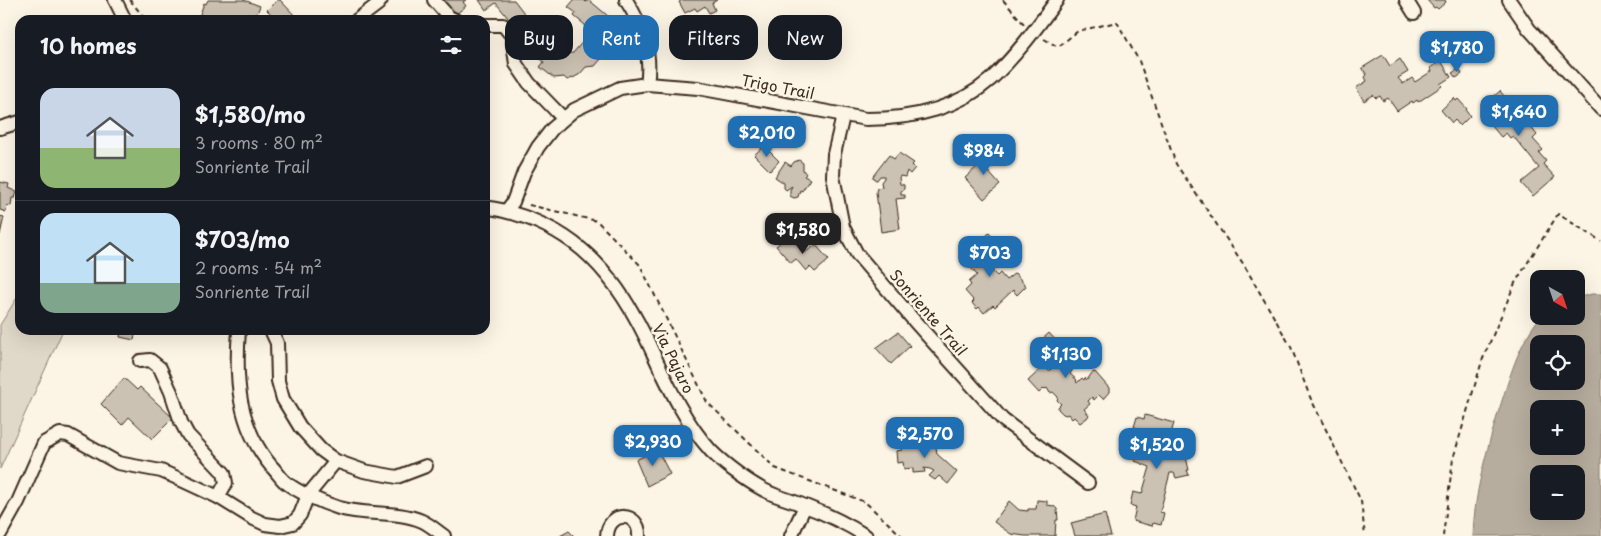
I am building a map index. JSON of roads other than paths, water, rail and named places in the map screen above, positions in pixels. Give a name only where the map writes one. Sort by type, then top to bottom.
[{"type":"street","points":[[114,0],[122,15]]},
{"type":"street","points":[[434,0],[447,15]]},
{"type":"street","points":[[626,0],[636,18],[648,53],[650,67],[646,84]]},
{"type":"street","name":"Trigo Trail","points":[[510,206],[524,172],[538,147],[552,129],[574,110],[620,88],[646,84],[698,88],[842,116],[866,119],[891,119],[906,116],[937,108],[963,98],[989,80],[1006,64],[1057,0]]},
{"type":"street","points":[[1406,0],[1414,13]]},
{"type":"street","points":[[1509,0],[1529,29],[1601,109]]},
{"type":"street","points":[[363,15],[380,2]]},
{"type":"street","points":[[490,25],[503,25],[512,36],[516,64],[529,83],[563,118]]},
{"type":"street","name":"Sonriente Trail","points":[[842,116],[834,154],[833,176],[843,227],[857,254],[1003,420],[1088,483]]},
{"type":"street","points":[[0,128],[15,124]]},
{"type":"street","name":"Via Pajaro","points":[[490,207],[510,206],[538,220],[562,234],[586,252],[609,276],[629,304],[685,416],[712,452],[738,473],[768,492],[837,519],[866,536]]},
{"type":"street","points":[[239,335],[237,360],[240,393],[245,418],[260,452],[284,481],[340,508],[367,513],[396,514],[422,521],[444,536]]},
{"type":"street","points":[[273,335],[277,343],[278,381],[283,398],[300,427],[321,450],[336,461],[364,471],[397,477],[426,466]]},
{"type":"street","points":[[140,361],[150,360],[160,368],[188,435],[224,473],[226,483],[218,497]]},
{"type":"street","points":[[0,534],[18,502],[44,443],[60,434],[68,435],[118,463],[161,472],[218,497],[264,524],[280,526],[293,523],[300,515],[308,494],[336,461]]},
{"type":"street","points":[[791,536],[806,506]]},
{"type":"street","points":[[607,536],[610,524],[614,519],[627,517],[637,524],[639,536]]}]
